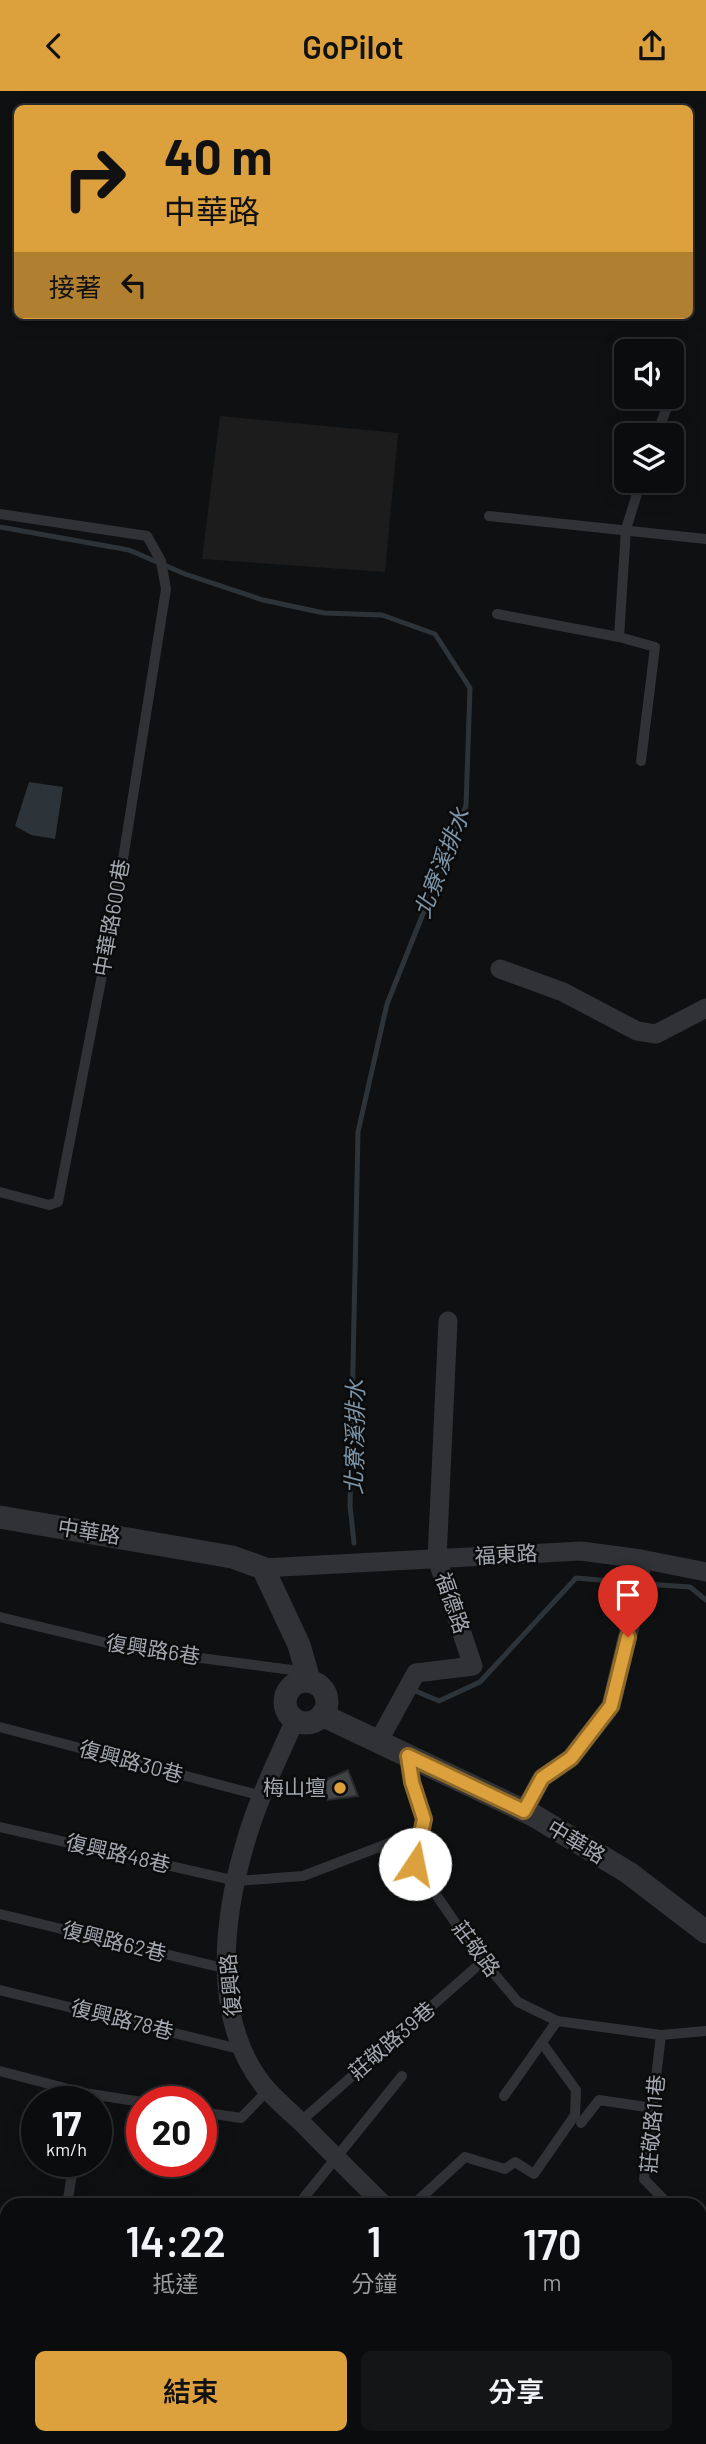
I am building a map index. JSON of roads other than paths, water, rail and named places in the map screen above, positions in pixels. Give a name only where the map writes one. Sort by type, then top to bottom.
[{"type":"street","points":[[500,969],[563,992],[637,1031],[656,1034],[706,1008]]},
{"type":"street","name":"福德路","points":[[378,1742],[416,1673],[473,1666],[437,1559],[448,1321]]},
{"type":"street","name":"中華路","points":[[0,1517],[232,1557],[263,1568]]},
{"type":"street","name":"福東路","points":[[263,1568],[582,1551],[640,1575],[706,1572]]},
{"type":"street","points":[[263,1568],[299,1645],[308,1676],[324,1691],[327,1703],[322,1715],[309,1723],[295,1720],[285,1708],[287,1692],[308,1676]]},
{"type":"street","points":[[524,1811],[542,1778],[571,1758],[611,1706],[632,1618],[640,1607],[640,1575]]},
{"type":"street","name":"中華路","points":[[322,1715],[524,1811],[629,1873],[706,1932]]},
{"type":"street","name":"復興路","points":[[295,1720],[262,1796],[245,1844],[228,1921],[227,1969],[231,2016],[243,2050],[262,2084],[377,2198]]},
{"type":"lane","points":[[619,637],[626,529],[637,493]]},
{"type":"lane","name":"中華路600巷","points":[[0,514],[147,536],[161,561],[166,589],[116,903],[58,1202],[49,1205],[0,1192]]},
{"type":"lane","points":[[489,516],[706,539]]},
{"type":"lane","points":[[497,614],[619,637],[655,647],[641,761]]},
{"type":"lane","name":"復興路6巷","points":[[0,1617],[132,1649],[308,1676]]},
{"type":"lane","name":"復興路30巷","points":[[0,1727],[262,1796]]},
{"type":"lane","name":"莊敬路","points":[[408,1756],[412,1782],[424,1819],[415,1864],[483,1961],[518,2002],[557,2021],[661,2035],[706,2031]]},
{"type":"lane","name":"復興路48巷","points":[[0,1826],[237,1881],[303,1876],[421,1831]]},
{"type":"lane","name":"復興路62巷","points":[[0,1914],[227,1969]]},
{"type":"lane","name":"莊敬路39巷","points":[[300,2122],[483,1961]]},
{"type":"lane","name":"復興路78巷","points":[[0,1990],[243,2050]]},
{"type":"lane","points":[[504,2096],[557,2021]]},
{"type":"lane","name":"莊敬路11巷","points":[[661,2035],[644,2179],[662,2198]]},
{"type":"lane","points":[[421,2198],[465,2157],[505,2169],[515,2162],[534,2174],[575,2115],[576,2090],[542,2043]]},
{"type":"lane","points":[[0,2071],[48,2086]]},
{"type":"lane","points":[[303,2198],[402,2075]]},
{"type":"lane","points":[[217,2114],[241,2118],[268,2090]]},
{"type":"lane","points":[[581,2123],[599,2100],[653,2108]]},
{"type":"lane","points":[[68,2198],[71,2177]]},
{"type":"waterway","name":"北寮溪排水","points":[[0,527],[129,550],[185,574],[263,600],[324,613],[382,615],[435,634],[470,688],[466,806],[387,1004],[358,1132],[350,1506],[354,1543]]},
{"type":"waterway","name":"北寮溪排水","points":[[413,1690],[439,1701],[480,1682],[576,1578],[635,1583]]},
{"type":"waterway","name":"北寮溪排水","points":[[645,1584],[690,1587],[706,1600]]},
{"type":"place","name":"梅山壇","points":[[340,1788]]}]
